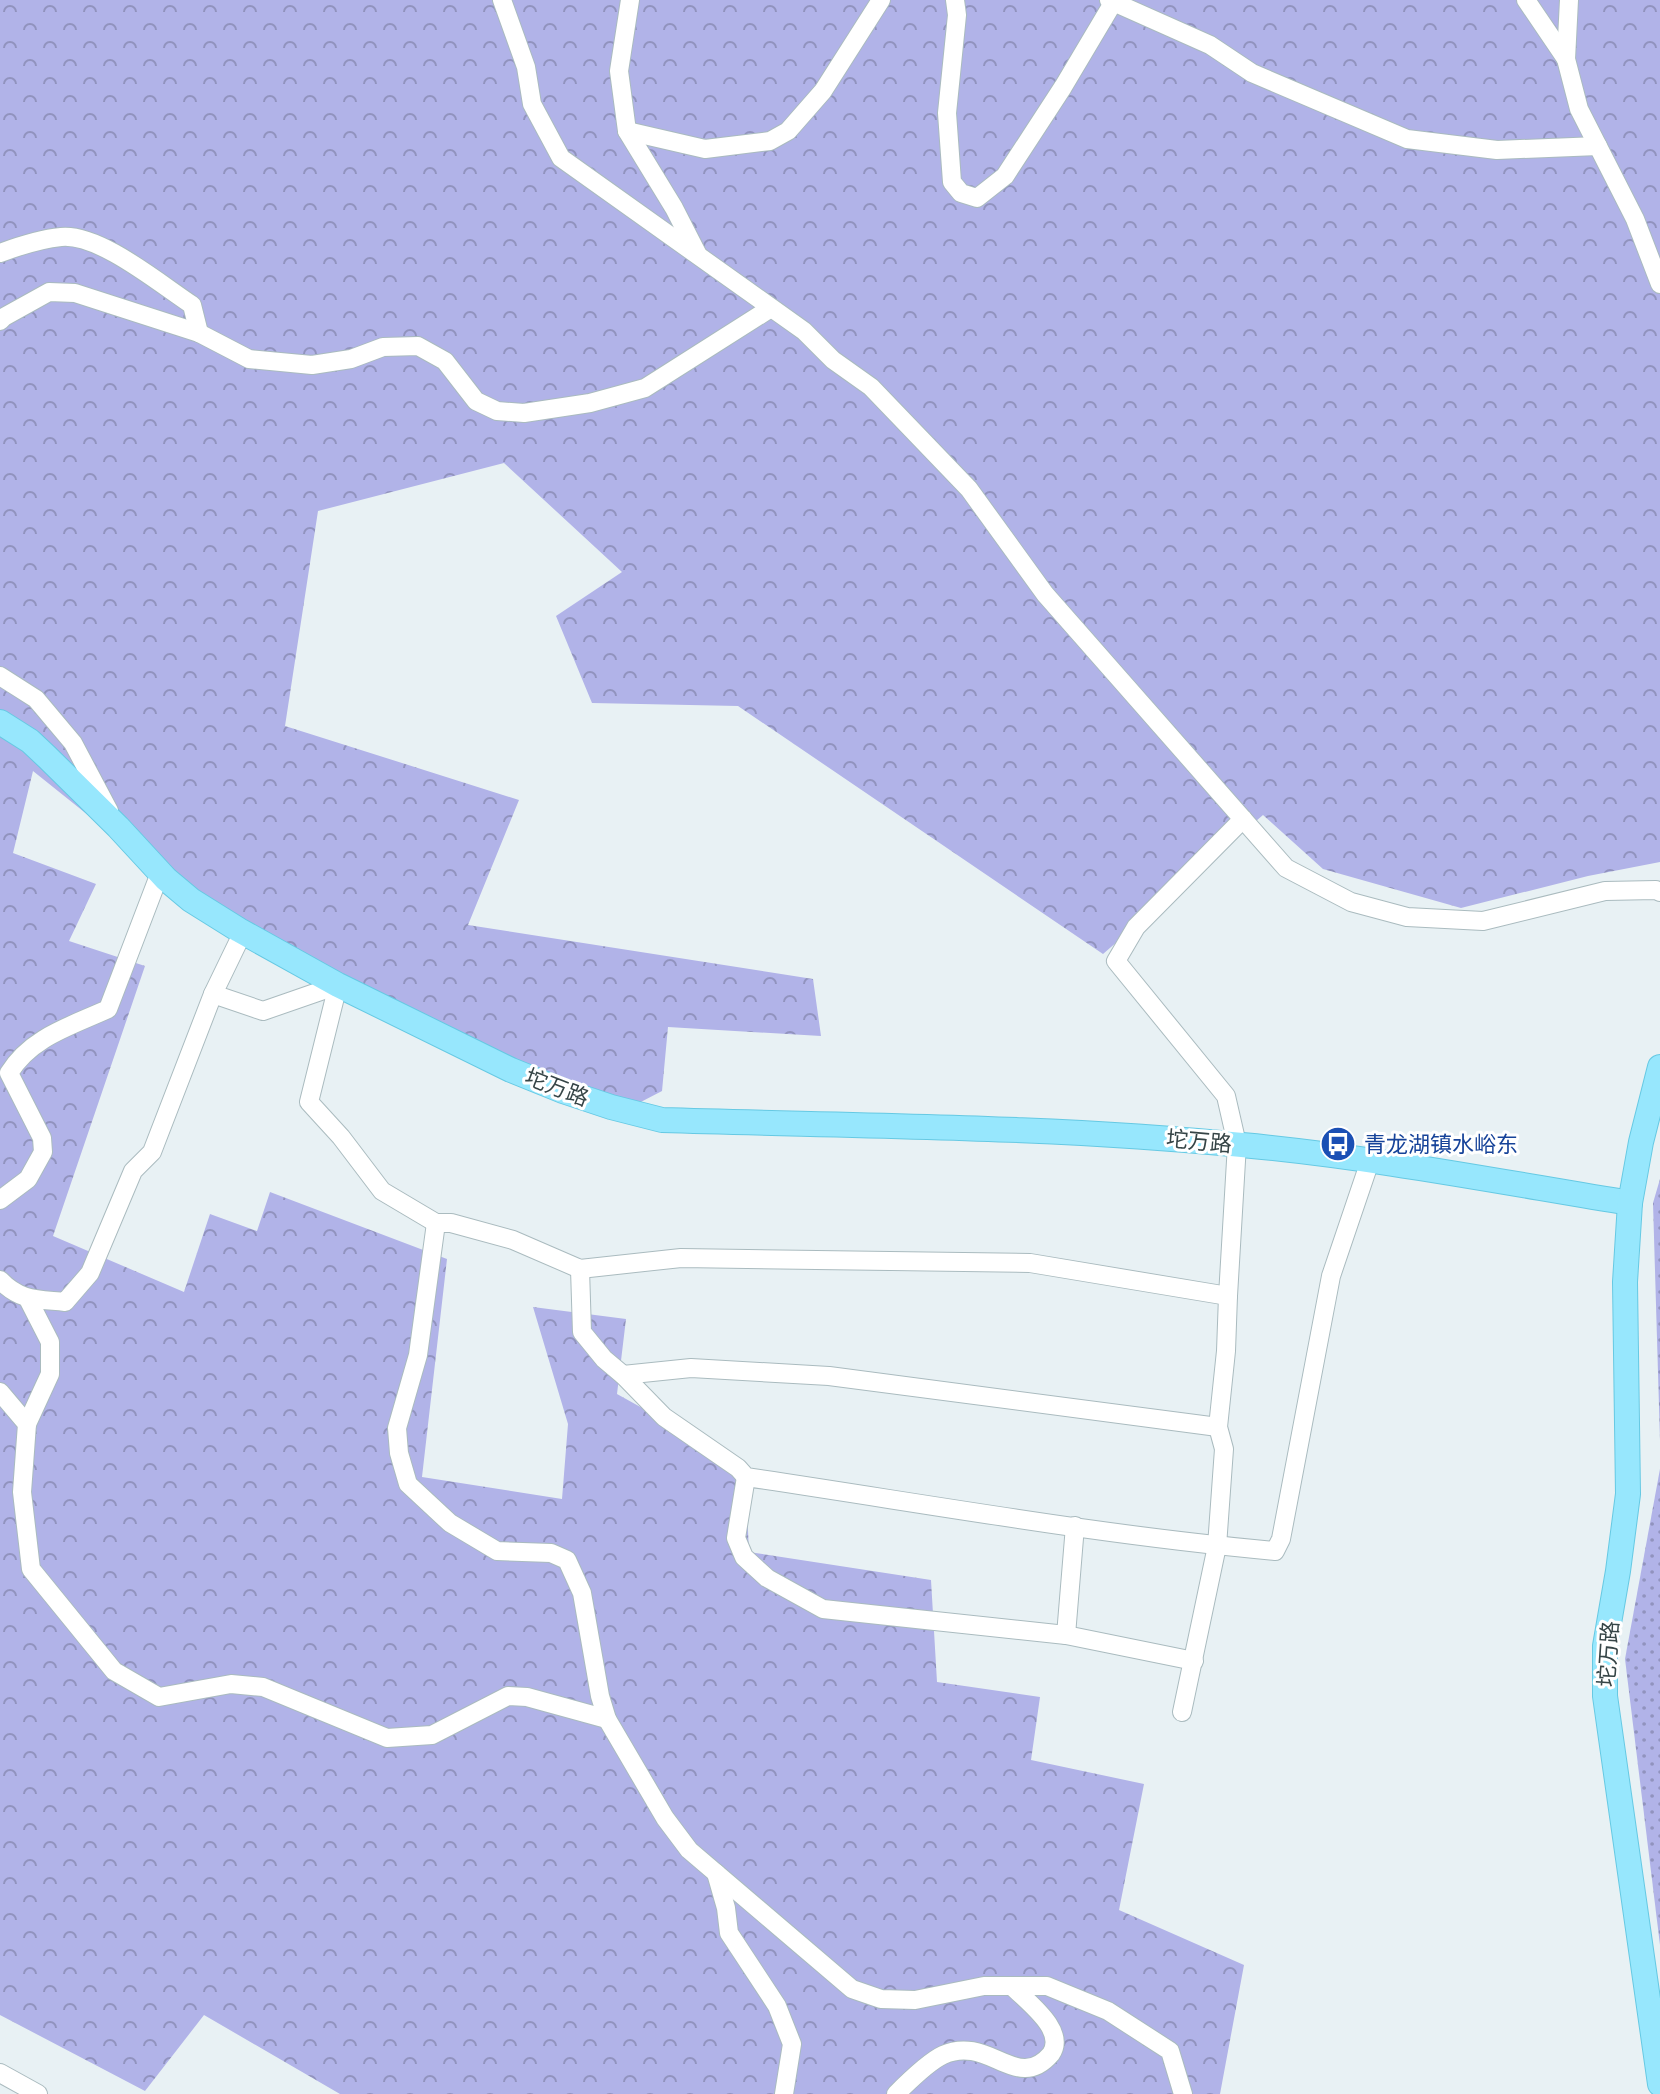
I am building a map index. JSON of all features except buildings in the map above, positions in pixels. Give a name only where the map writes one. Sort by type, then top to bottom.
[{"type":"main road","name":"坨万路","points":[[0,722],[30,741],[160,873],[191,900],[338,985],[511,1070],[611,1107],[662,1120],[1027,1129],[1237,1144],[1370,1161],[1630,1203],[1625,1282],[1628,1494],[1605,1646],[1605,1696],[1660,2084]]},
{"type":"main road","points":[[1630,1203],[1660,1067]]},
{"type":"street","points":[[502,0],[526,67],[532,104],[561,158],[804,331],[833,360],[871,387],[969,489],[1045,594],[1286,868],[1351,902],[1407,917],[1483,921],[1605,891],[1659,888]]},
{"type":"street","points":[[630,0],[619,71],[627,131],[674,208],[698,255]]},
{"type":"street","points":[[627,131],[705,149],[770,141],[788,131],[823,91],[881,0]]},
{"type":"street","points":[[955,0],[957,15],[947,113],[952,182],[961,193],[977,198],[1005,176],[1063,87],[1111,2],[1210,45],[1252,73],[1407,139],[1497,150],[1598,146]]},
{"type":"street","points":[[1526,0],[1566,59]]},
{"type":"street","points":[[1569,0],[1566,59],[1579,109],[1635,219],[1660,284]]},
{"type":"street","points":[[0,253],[63,236],[96,243],[192,305],[199,333]]},
{"type":"street","points":[[0,321],[49,292],[75,293],[199,333],[249,359],[312,365],[351,359],[383,347],[418,346],[445,361],[476,401],[497,411],[524,413],[590,403],[645,388],[771,308]]},
{"type":"street","points":[[0,676],[36,699],[73,743],[118,827]]},
{"type":"street","points":[[1182,1712],[1217,1546],[1224,1449],[1218,1427],[1226,1351],[1237,1144],[1226,1096],[1116,961],[1136,927],[1243,819]]},
{"type":"street","points":[[0,1200],[28,1179],[43,1152],[42,1138],[9,1073],[19,1058],[40,1041],[108,1009],[160,873]]},
{"type":"street","points":[[0,1280],[11,1292],[28,1299],[65,1302],[90,1273],[133,1171],[152,1152],[213,994],[243,932]]},
{"type":"street","points":[[338,985],[309,1102],[341,1137],[382,1191],[436,1223],[451,1223],[513,1240],[580,1269],[681,1258],[1030,1263],[1228,1296]]},
{"type":"street","points":[[213,994],[263,1011],[338,985]]},
{"type":"street","points":[[580,1269],[582,1332],[604,1359],[664,1417],[738,1468],[746,1477],[1217,1546],[1275,1551],[1281,1539],[1331,1276],[1370,1161]]},
{"type":"street","points":[[436,1223],[418,1355],[397,1428],[399,1453],[408,1484],[450,1523],[497,1551],[551,1553],[567,1560],[582,1593],[607,1719],[665,1818],[689,1850],[852,1989],[881,1999],[915,2000],[984,1986],[1047,1986],[1108,2011],[1170,2051],[1183,2094]]},
{"type":"street","points":[[28,1299],[50,1342],[50,1374],[27,1424],[22,1492],[31,1569],[114,1671],[159,1697],[231,1684],[263,1687],[387,1738],[432,1735],[508,1696],[527,1697],[607,1719]]},
{"type":"street","points":[[623,1375],[691,1368],[829,1376],[1218,1427]]},
{"type":"street","points":[[0,1392],[27,1424]]},
{"type":"street","points":[[746,1477],[736,1538],[744,1557],[767,1578],[823,1609],[1066,1635],[1194,1661]]},
{"type":"street","points":[[1066,1635],[1075,1526]]},
{"type":"street","points":[[716,1873],[729,1933],[777,2006],[792,2044],[784,2094]]},
{"type":"street","points":[[896,2094],[944,2054],[967,2051],[982,2055],[1008,2071],[1027,2075],[1044,2066],[1055,2048],[1052,2027],[1012,1986]]},
{"type":"street","points":[[0,2073],[38,2094]]},
{"type":"green space","points":[[0,0],[1660,0],[1660,862],[1588,876],[1461,908],[1323,869],[1263,815],[1103,954],[738,706],[592,703],[556,616],[622,572],[504,463],[318,511],[285,726],[519,800],[468,925],[813,979],[821,1036],[668,1027],[662,1091],[608,1119],[204,908],[33,771],[13,853],[96,884],[69,941],[145,966],[53,1236],[184,1292],[210,1214],[257,1231],[270,1192],[447,1259],[422,1477],[562,1499],[568,1424],[533,1307],[626,1319],[617,1394],[745,1465],[749,1552],[931,1580],[937,1682],[1040,1697],[1031,1760],[1144,1784],[1119,1910],[1244,1965],[1220,2094],[340,2094],[204,2015],[145,2091],[0,2015]]},
{"type":"green space","points":[[1660,1179],[1660,1440],[1653,1203]]},
{"type":"green space","points":[[1660,1469],[1660,1945],[1625,1659]]},
{"type":"place","name":"青龙湖镇水峪东","points":[[1338,1144]]}]
